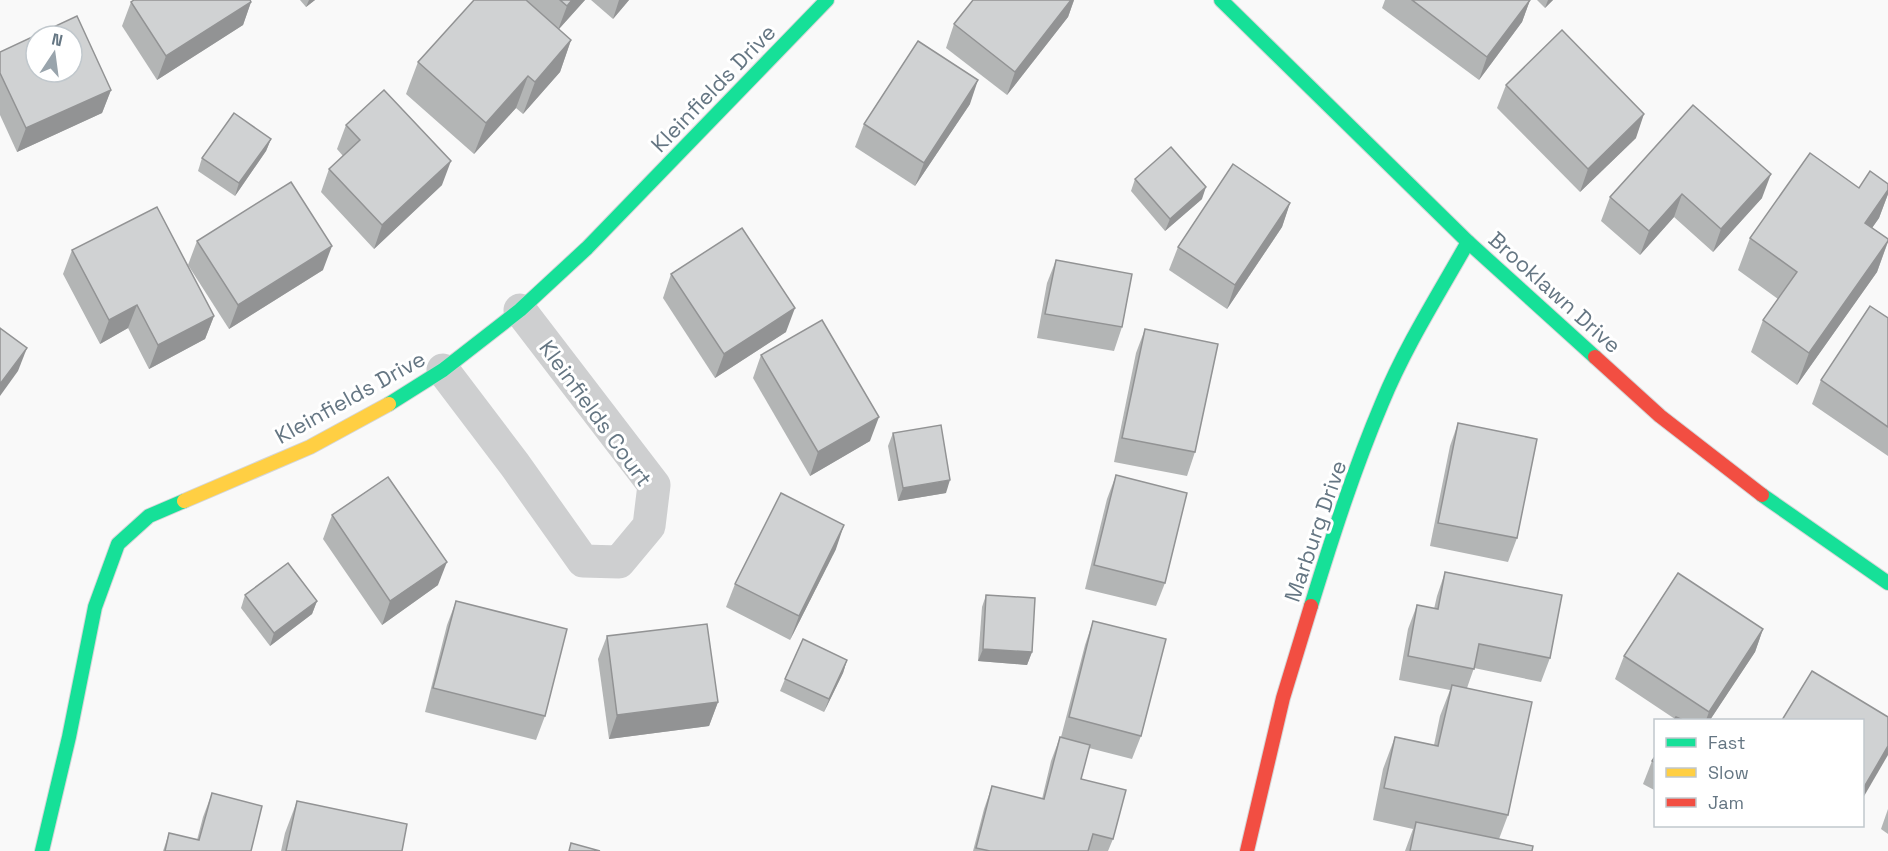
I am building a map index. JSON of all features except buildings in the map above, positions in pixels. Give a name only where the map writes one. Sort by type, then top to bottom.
[{"type":"street","name":"Kleinfields Drive","points":[[42,851],[69,737],[95,607],[118,544],[149,516],[310,447],[381,410],[443,370],[520,310],[587,248],[827,0]]},
{"type":"street","name":"Brooklawn Drive","points":[[1221,0],[1468,242],[1660,416],[1762,495],[1888,583]]},
{"type":"street","name":"Marburg Drive","points":[[1247,851],[1283,698],[1331,540],[1382,403],[1412,340],[1468,242]]},
{"type":"street","name":"Kleinfields Court","points":[[443,370],[515,465],[583,561],[619,562],[649,526],[654,485],[520,310]]},
{"type":"traffic: fast","points":[[389,404],[443,370],[520,310],[587,248],[827,0]]},
{"type":"traffic: fast","points":[[1221,0],[1468,242],[1595,357]]},
{"type":"traffic: fast","points":[[1311,606],[1353,478],[1391,382],[1411,341],[1468,242]]},
{"type":"traffic: fast","points":[[1762,495],[1888,583]]},
{"type":"traffic: fast","points":[[42,851],[69,737],[95,607],[118,544],[149,516],[184,501]]},
{"type":"traffic: slow","points":[[184,501],[310,447],[389,404]]},
{"type":"traffic: jam","points":[[1595,357],[1660,416],[1762,495]]},
{"type":"traffic: jam","points":[[1247,851],[1283,698],[1311,606]]}]
